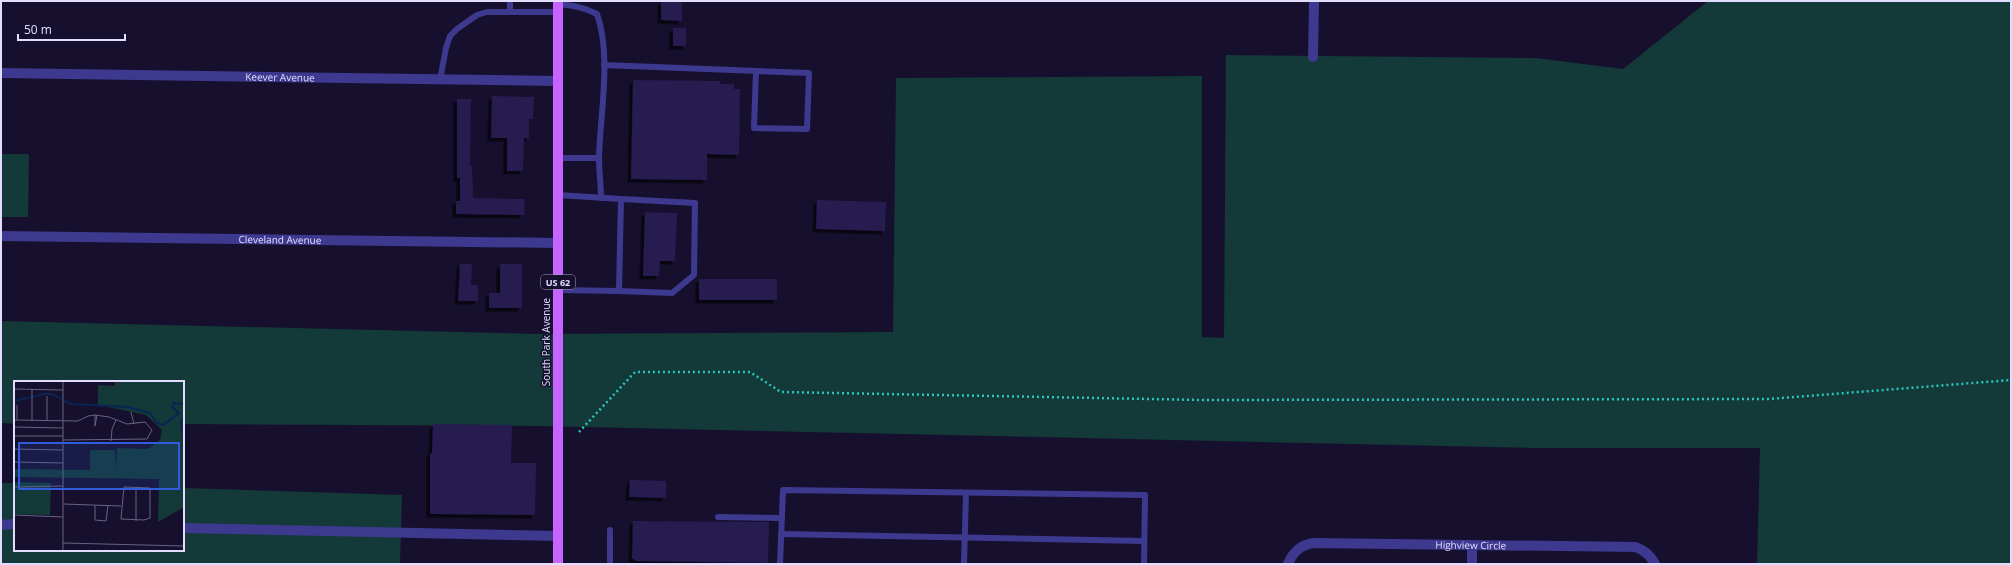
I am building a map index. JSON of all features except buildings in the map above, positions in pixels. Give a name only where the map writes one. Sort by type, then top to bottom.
[{"type":"main road","name":"South Park Avenue","points":[[558,6],[558,564]]},
{"type":"street","points":[[1313,56],[1314,1]]},
{"type":"street","name":"Keever Avenue","points":[[1,73],[558,81]]},
{"type":"street","name":"Cleveland Avenue","points":[[1,236],[558,243]]},
{"type":"street","points":[[1,525],[14,524]]},
{"type":"street","points":[[184,528],[558,536]]},
{"type":"street","name":"Highview Circle","points":[[1288,564],[1292,555],[1300,548],[1314,543],[1636,547],[1644,551],[1652,558],[1655,564]]},
{"type":"street","points":[[1472,545],[1472,564]]},
{"type":"lane","points":[[510,1],[510,12]]},
{"type":"lane","points":[[440,80],[446,48],[450,36],[457,29],[477,15],[487,12],[510,12],[574,5],[588,9],[597,14],[601,26],[604,65],[599,158],[601,198]]},
{"type":"lane","points":[[604,65],[809,73],[807,130],[754,128],[756,71]]},
{"type":"lane","points":[[558,158],[599,158]]},
{"type":"lane","points":[[558,195],[695,203],[694,275],[672,293],[558,290]]},
{"type":"lane","points":[[619,291],[621,199]]},
{"type":"lane","points":[[780,564],[783,490],[1145,495],[1144,564]]},
{"type":"lane","points":[[964,564],[966,493]]},
{"type":"lane","points":[[718,517],[782,518]]},
{"type":"lane","points":[[610,530],[610,564]]},
{"type":"lane","points":[[781,534],[1144,541]]},
{"type":"path","points":[[579,432],[635,372],[750,372],[781,392],[1202,400],[1769,399],[2011,380]]},
{"type":"green space","points":[[1708,1],[2011,1],[2011,564],[1757,564],[1760,448],[1536,448],[538,426],[184,424],[184,381],[14,381],[14,424],[1,423],[1,321],[538,334],[893,332],[896,78],[1202,76],[1202,337],[1224,338],[1226,55],[1536,58],[1623,69]]},
{"type":"green space","points":[[1,154],[29,154],[28,217],[1,217]]},
{"type":"green space","points":[[1,483],[14,483],[14,551],[184,551],[184,488],[402,495],[400,564],[1,564]]}]
